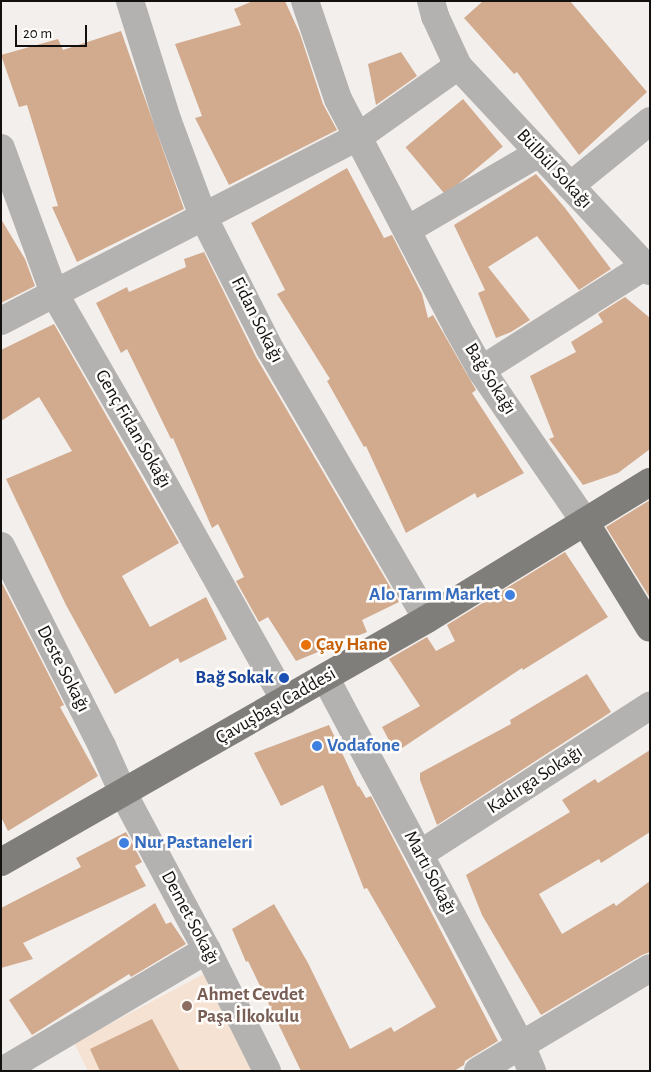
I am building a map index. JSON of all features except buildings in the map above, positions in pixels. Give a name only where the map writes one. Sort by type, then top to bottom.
[{"type":"main road","name":"Çavuşbaşı Caddesi","points":[[1,862],[427,619],[650,482]]},
{"type":"main road","points":[[585,522],[650,628]]},
{"type":"street","name":"Fidan Sokağı","points":[[130,1],[168,122],[203,216],[270,349],[427,619]]},
{"type":"street","name":"Bağ Sokağı","points":[[305,1],[338,99],[481,370],[585,522]]},
{"type":"street","name":"Bülbül Sokağı","points":[[431,1],[435,16],[458,66],[647,269]]},
{"type":"street","points":[[1,321],[358,137],[458,66]]},
{"type":"street","points":[[570,186],[650,121]]},
{"type":"street","name":"Genç Fidan Sokağı","points":[[2,152],[54,293],[150,458],[285,701]]},
{"type":"street","points":[[407,230],[539,153]]},
{"type":"street","points":[[481,370],[647,269]]},
{"type":"street","name":"Deste Sokağı","points":[[1,546],[102,746],[123,793]]},
{"type":"street","name":"Martı Sokağı","points":[[326,677],[521,1046],[532,1071]]},
{"type":"street","name":"Kadırga Sokağı","points":[[420,854],[650,706]]},
{"type":"street","name":"Demet Sokağı","points":[[123,793],[207,950],[267,1071]]},
{"type":"street","points":[[2,1071],[207,950]]},
{"type":"street","points":[[478,1071],[650,968]]},
{"type":"shaded area","name":"Ahmet Cevdet Paşa İlkokulu","points":[[213,969],[262,1071],[88,1071],[74,1043]]},
{"type":"place","name":"Alo Tarım Market","points":[[510,595]]},
{"type":"place","name":"Çay Hane","points":[[306,645]]},
{"type":"place","name":"Bağ Sokak","points":[[284,678]]},
{"type":"place","name":"Vodafone","points":[[317,746]]},
{"type":"place","name":"Nur Pastaneleri","points":[[124,843]]},
{"type":"place","name":"Ahmet Cevdet Paşa İlkokulu","points":[[187,1006]]}]
